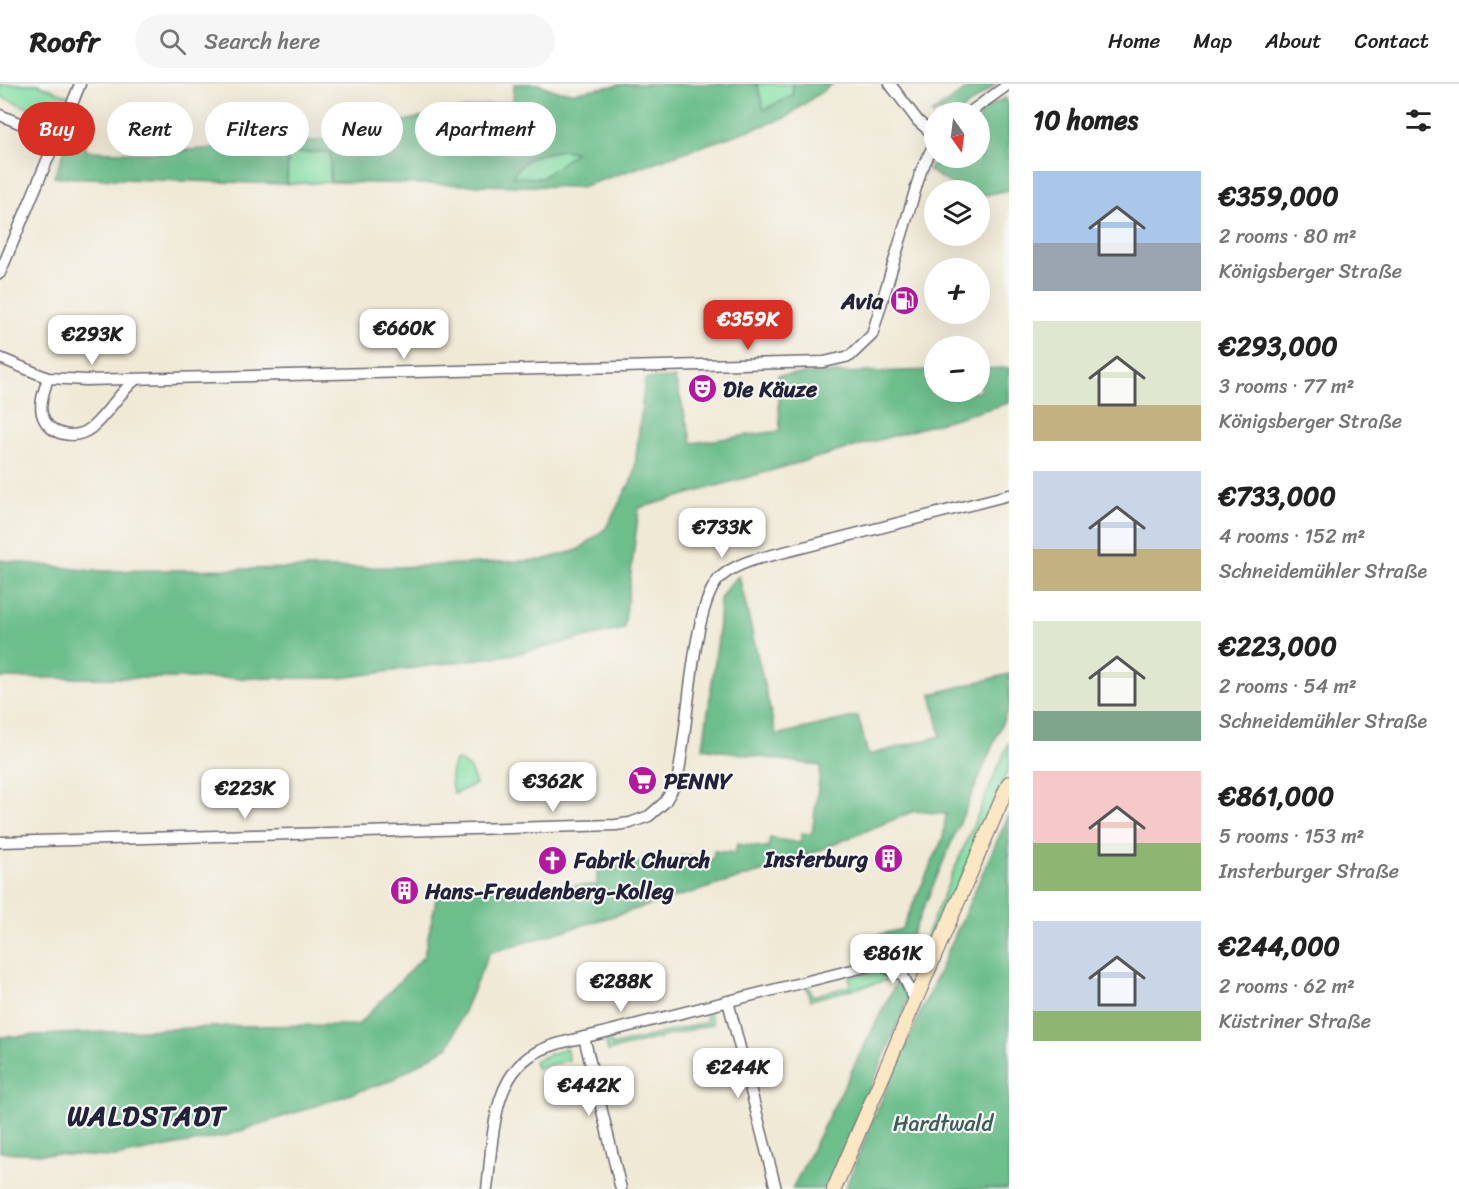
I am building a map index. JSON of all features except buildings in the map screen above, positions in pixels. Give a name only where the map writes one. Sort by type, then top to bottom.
[{"type":"main road","points":[[834,1189],[1009,783]]},
{"type":"street","points":[[73,102],[80,84]]},
{"type":"street","points":[[890,84],[924,126]]},
{"type":"street","points":[[984,102],[1009,84]]},
{"type":"street","points":[[0,115],[50,136],[54,144],[0,273]]},
{"type":"street","points":[[0,358],[48,378],[135,380],[722,366],[840,360],[859,349],[872,335],[924,165]]},
{"type":"street","points":[[48,378],[41,413],[50,429],[65,435],[78,434],[91,428],[119,393],[135,380]]},
{"type":"street","points":[[0,842],[573,827],[616,825],[640,820],[665,802],[677,781],[703,612],[718,580],[732,569],[753,560],[1009,495]]},
{"type":"street","points":[[488,1189],[502,1093],[512,1075],[534,1054],[584,1037],[877,964],[937,952]]},
{"type":"street","points":[[877,964],[893,968],[903,975],[915,1001]]},
{"type":"street","points":[[728,1001],[776,1189]]},
{"type":"street","points":[[584,1037],[621,1189]]},
{"type":"green space","points":[[0,84],[38,84],[71,97],[68,102],[18,104],[0,96]]},
{"type":"green space","points":[[514,84],[538,84],[557,91],[575,92],[626,84],[757,84],[764,110],[793,95],[792,84],[832,84],[785,118],[581,187],[330,182],[330,156],[403,156],[403,121],[415,119],[415,156],[536,156],[522,164],[513,177],[542,178],[576,152],[556,151],[556,102],[507,102],[513,101]]},
{"type":"green space","points":[[757,84],[792,84],[794,95],[764,110]]},
{"type":"green space","points":[[975,84],[996,84],[973,102],[948,102]]},
{"type":"green space","points":[[1005,98],[1009,104],[1009,190],[990,194],[990,180],[944,180],[928,170],[930,168],[990,168],[990,106]]},
{"type":"green space","points":[[321,140],[321,152],[309,152],[309,141]]},
{"type":"green space","points":[[205,149],[205,156],[288,156],[287,184],[54,177],[62,156],[95,156],[95,151],[107,152],[107,156],[193,156],[193,150]]},
{"type":"green space","points":[[556,151],[576,152],[542,178],[512,177],[527,160],[536,156],[556,156]]},
{"type":"green space","points":[[309,152],[321,152],[321,156],[330,156],[330,182],[287,184],[288,156],[309,156]]},
{"type":"green space","points":[[1009,368],[1009,403],[639,508],[624,629],[515,654],[340,678],[0,678],[0,560],[93,571],[400,567],[542,560],[578,550],[606,528],[634,475],[645,379],[675,378],[692,443],[780,431],[778,375],[924,370],[924,402],[990,402],[990,369]]},
{"type":"green space","points":[[739,576],[776,735],[858,716],[868,755],[941,736],[931,694],[1009,674],[1009,707],[906,949],[881,953],[878,935],[902,929],[943,838],[946,814],[914,811],[784,865],[489,953],[449,1046],[390,1081],[225,1136],[114,1157],[0,1152],[0,1037],[233,1026],[358,1025],[424,956],[437,895],[450,890],[597,885],[597,871],[628,863],[680,862],[681,856],[713,860],[714,851],[735,853],[737,844],[768,848],[770,838],[800,843],[802,833],[812,834],[821,766],[703,748],[718,638],[720,599],[729,585]]},
{"type":"green space","points":[[1009,742],[1009,768],[939,929],[932,939],[922,945]]},
{"type":"green space","points":[[459,760],[470,769],[476,784],[454,794],[451,773],[455,761]]},
{"type":"green space","name":"Hardtwald","points":[[1009,814],[1009,1189],[845,1189],[874,1117]]},
{"type":"green space","points":[[876,971],[895,974],[892,979],[810,1000],[807,987],[812,996],[851,986],[849,977]]},
{"type":"green space","points":[[899,977],[908,998],[907,1003],[827,1189],[792,1189]]},
{"type":"green space","points":[[709,1012],[713,1024],[608,1051],[605,1038],[609,1037],[612,1046],[707,1022],[705,1013]]},
{"type":"green space","points":[[566,1048],[569,1060],[536,1068],[534,1061]]},
{"type":"place","name":"Avia","points":[[904,301]]},
{"type":"place","name":"Die Käuze","points":[[702,389]]},
{"type":"place","name":"PENNY","points":[[643,781]]},
{"type":"place","name":"Insterburg","points":[[889,859]]},
{"type":"place","name":"Fabrik Church","points":[[553,860]]},
{"type":"place","name":"Hans-Freudenberg-Kolleg","points":[[404,891]]},
{"type":"district","name":"WALDSTADT","points":[[147,1115]]}]
